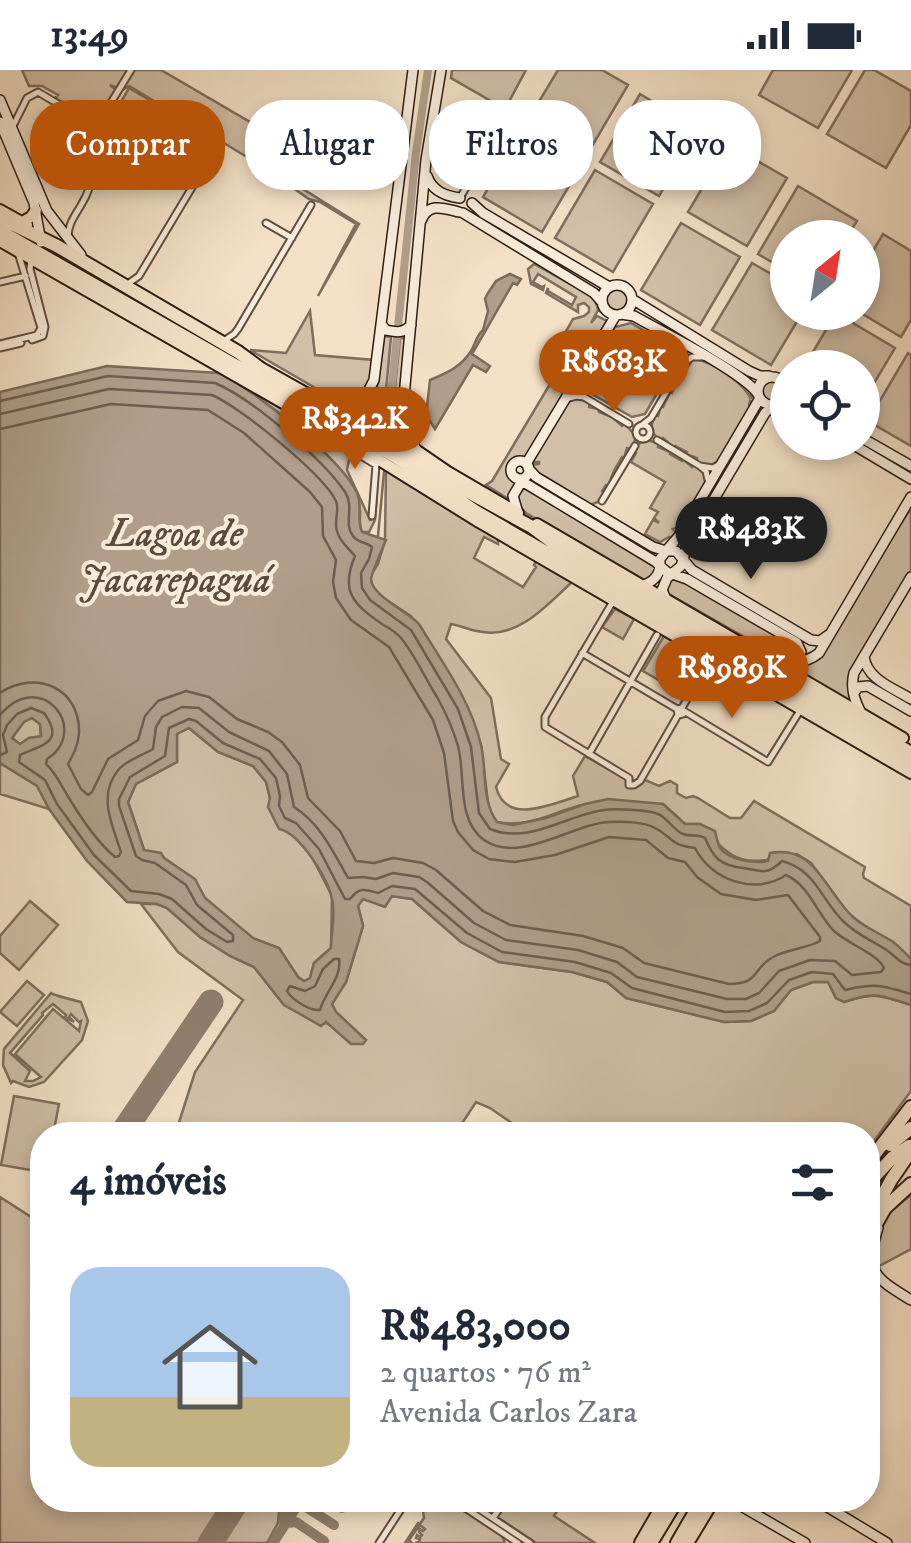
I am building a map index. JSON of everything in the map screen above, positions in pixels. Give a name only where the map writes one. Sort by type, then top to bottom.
[{"type":"highway","points":[[0,218],[40,234],[238,352],[538,545],[654,613],[776,679],[907,741]]},
{"type":"highway","points":[[6,240],[354,427]]},
{"type":"highway","points":[[266,383],[285,404]]},
{"type":"highway","points":[[326,400],[354,427]]},
{"type":"highway","points":[[392,450],[414,453],[448,472]]},
{"type":"highway","points":[[414,453],[467,498]]},
{"type":"highway","points":[[538,545],[558,537]]},
{"type":"highway","points":[[538,545],[702,630]]},
{"type":"highway","points":[[609,567],[911,764]]},
{"type":"highway","points":[[654,613],[683,639]]},
{"type":"highway","points":[[750,679],[794,677],[834,698]]},
{"type":"highway","points":[[858,716],[911,752]]},
{"type":"highway","points":[[880,1155],[911,1107]]},
{"type":"highway","points":[[880,1159],[911,1128]]},
{"type":"highway","points":[[880,1166],[911,1148]]},
{"type":"highway","points":[[880,1213],[911,1148]]},
{"type":"highway","points":[[880,1208],[889,1196],[911,1184]]},
{"type":"highway","points":[[651,1536],[661,1512]]},
{"type":"highway","points":[[642,1543],[668,1512]]},
{"type":"highway","points":[[685,1543],[697,1512]]},
{"type":"highway","points":[[685,1543],[706,1512]]},
{"type":"main road","points":[[0,210],[135,282],[326,400]]},
{"type":"main road","points":[[22,222],[36,210]]},
{"type":"main road","points":[[6,240],[339,435],[354,427],[392,450]]},
{"type":"main road","points":[[448,472],[467,498],[518,513],[739,642],[801,709],[911,774]]},
{"type":"main road","points":[[538,545],[614,600],[750,679],[776,679],[834,698],[858,716]]},
{"type":"street","points":[[112,100],[130,70]]},
{"type":"street","points":[[354,427],[374,380],[413,70]]},
{"type":"street","points":[[414,453],[402,418],[426,160],[442,70]]},
{"type":"street","points":[[8,141],[30,95],[38,92],[52,100]]},
{"type":"street","points":[[0,100],[8,141],[36,210],[40,234],[41,262],[29,266],[29,276]]},
{"type":"street","points":[[3,118],[22,107]]},
{"type":"street","points":[[3,118],[12,128],[48,212],[82,255]]},
{"type":"street","points":[[426,160],[428,181],[444,195],[467,198],[482,212],[609,287],[622,286],[632,299],[628,310],[619,314],[576,379],[523,474],[513,500],[518,513]]},
{"type":"street","points":[[68,239],[68,225],[89,190]]},
{"type":"street","points":[[135,282],[190,190]]},
{"type":"street","points":[[461,212],[456,204],[465,190]]},
{"type":"street","points":[[461,212],[470,210],[472,203]]},
{"type":"street","points":[[231,340],[311,204]]},
{"type":"street","points":[[419,228],[428,209],[461,212],[594,293],[607,311],[634,316],[746,382],[770,404]]},
{"type":"street","points":[[266,222],[292,238]]},
{"type":"street","points":[[0,346],[42,336],[45,327],[29,276],[6,240]]},
{"type":"street","points":[[0,282],[29,276]]},
{"type":"street","points":[[602,302],[609,287]]},
{"type":"street","points":[[632,299],[749,371],[770,376]]},
{"type":"street","points":[[381,324],[386,330],[396,331],[406,331],[410,325]]},
{"type":"street","points":[[678,342],[684,351],[683,364]]},
{"type":"street","points":[[586,507],[602,501],[635,446],[647,434],[651,418],[683,364],[692,356],[706,358]]},
{"type":"street","points":[[666,600],[662,587],[681,566],[684,540],[707,489],[759,396],[760,383],[770,376]]},
{"type":"street","points":[[576,379],[584,398]]},
{"type":"street","points":[[326,400],[351,404],[366,395]]},
{"type":"street","points":[[564,401],[576,396],[584,398],[700,466],[707,474],[707,489]]},
{"type":"street","points":[[642,586],[654,580],[666,551],[684,540],[770,410]]},
{"type":"street","points":[[635,446],[638,430],[651,418]]},
{"type":"street","points":[[638,430],[647,434]]},
{"type":"street","points":[[339,435],[348,448],[376,464],[372,516]]},
{"type":"street","points":[[880,448],[911,466]]},
{"type":"street","points":[[879,460],[911,479]]},
{"type":"street","points":[[700,466],[713,468],[723,462]]},
{"type":"street","points":[[523,474],[534,489]]},
{"type":"street","points":[[523,474],[536,477],[653,547],[676,552],[692,570],[810,640],[818,642],[830,634]]},
{"type":"street","points":[[515,491],[522,487],[534,489],[648,556],[666,572],[674,572],[796,644],[801,652],[794,662]]},
{"type":"street","points":[[739,642],[794,662],[814,657],[911,497]]},
{"type":"street","points":[[602,501],[604,518]]},
{"type":"street","points":[[901,514],[911,506]]},
{"type":"street","points":[[858,716],[853,678],[911,577]]},
{"type":"street","points":[[899,596],[911,593]]},
{"type":"street","points":[[614,600],[544,724],[629,778],[629,785],[640,781],[708,664],[718,660]]},
{"type":"street","points":[[589,754],[657,635]]},
{"type":"street","points":[[582,653],[766,762],[801,709]]},
{"type":"street","points":[[864,655],[870,673],[911,698]]},
{"type":"street","points":[[854,696],[858,687],[868,686],[911,711]]},
{"type":"street","points":[[880,1222],[889,1196]]},
{"type":"street","points":[[880,1279],[911,1300]]},
{"type":"street","points":[[378,1543],[400,1512]]},
{"type":"street","points":[[473,1512],[507,1532]]},
{"type":"street","points":[[483,1512],[514,1540],[530,1543]]},
{"type":"street","points":[[492,1518],[496,1512]]},
{"type":"street","points":[[752,1512],[805,1543]]},
{"type":"street","points":[[836,1512],[887,1543]]},
{"type":"shaded area","points":[[22,70],[161,70],[212,100],[152,100],[129,86],[122,90],[110,85],[116,90],[110,100],[58,100],[55,98],[58,95],[42,86],[29,86]]},
{"type":"shaded area","points":[[452,70],[526,70],[510,100],[489,100],[451,78]]},
{"type":"shaded area","points":[[558,70],[602,70],[628,85],[619,100],[613,100],[613,110],[593,144],[593,100],[540,100]]},
{"type":"shaded area","points":[[773,70],[852,70],[818,128],[759,95]]},
{"type":"shaded area","points":[[865,70],[874,70],[911,91],[911,125],[886,168],[827,134]]},
{"type":"shaded area","points":[[129,88],[149,100],[122,100]]},
{"type":"shaded area","points":[[225,107],[245,119],[245,156],[225,144]]},
{"type":"shaded area","points":[[613,140],[613,169],[600,162]]},
{"type":"shaded area","points":[[761,163],[787,178],[747,246],[688,212],[701,190],[761,190]]},
{"type":"shaded area","points":[[595,170],[613,181],[613,190],[629,190],[653,204],[613,272],[555,238],[583,190],[593,190]]},
{"type":"shaded area","points":[[798,186],[855,220],[778,220]]},
{"type":"shaded area","points":[[296,190],[305,190],[359,224],[318,296],[356,224]]},
{"type":"shaded area","points":[[487,190],[567,190],[542,232],[483,197]]},
{"type":"shaded area","points":[[474,211],[604,287],[601,293],[469,215]]},
{"type":"shaded area","points":[[681,223],[740,257],[700,325],[641,290]]},
{"type":"shaded area","points":[[770,234],[770,261],[758,254]]},
{"type":"shaded area","points":[[883,234],[911,251],[911,320],[901,337],[880,324]]},
{"type":"shaded area","points":[[752,263],[770,273],[770,330],[792,330],[780,350],[770,350],[770,364],[712,330]]},
{"type":"shaded area","points":[[534,264],[594,297],[598,309],[599,301],[611,315],[598,310],[591,323],[597,316],[607,321],[524,461],[510,464],[509,472],[517,481],[510,500],[486,485],[555,379],[565,350],[560,342],[573,319],[589,312],[584,303],[578,305],[578,312],[546,293],[548,288],[572,305],[576,297],[538,274],[533,282],[544,286],[543,290],[531,284],[528,269]]},
{"type":"shaded area","points":[[617,287],[626,290],[626,308],[617,311],[608,308],[605,299],[608,290]]},
{"type":"shaded area","points":[[310,311],[315,355],[374,360],[370,382],[355,398],[336,400],[250,350],[286,353]]},
{"type":"shaded area","points":[[631,323],[672,347],[676,361],[645,414],[632,417],[590,393],[586,378],[615,327]]},
{"type":"shaded area","points":[[826,330],[865,330],[895,348],[880,373],[880,350],[814,350]]},
{"type":"shaded area","points":[[384,336],[391,337],[383,422],[363,409],[377,386]]},
{"type":"shaded area","points":[[400,338],[406,338],[402,428],[391,427]]},
{"type":"shaded area","points":[[908,353],[911,446],[880,428],[880,401]]},
{"type":"shaded area","points":[[695,359],[722,370],[751,399],[751,393],[754,397],[754,403],[750,401],[749,405],[752,407],[718,463],[712,465],[699,463],[687,452],[657,438],[652,429],[655,415],[658,416],[684,372],[681,370]]},
{"type":"shaded area","points":[[770,378],[770,402],[763,399],[760,390]]},
{"type":"shaded area","points":[[233,380],[379,462],[375,520],[369,532],[362,532],[358,502],[348,483],[321,449]],"holes":[[[351,449],[378,464],[373,519],[370,520],[347,470]]]},
{"type":"shaded area","points":[[572,398],[590,403],[589,407],[622,426],[625,424],[634,434],[635,440],[602,491],[604,494],[590,505],[533,470],[531,465],[539,464],[532,462],[565,403]]},
{"type":"shaded area","points":[[760,403],[767,406],[683,540],[682,538]]},
{"type":"shaded area","points":[[648,440],[703,471],[706,482],[679,527],[673,529],[674,540],[669,537],[660,542],[645,534],[653,520],[659,523],[654,518],[658,512],[650,508],[665,482],[631,462],[636,453],[633,451]]},
{"type":"shaded area","points":[[386,468],[498,538],[498,544],[484,537],[474,558],[523,587],[536,561],[572,582],[521,625],[496,632],[451,624],[446,639],[491,698],[501,759],[509,764],[496,787],[501,799],[509,806],[531,809],[578,796],[573,776],[585,756],[630,781],[643,779],[659,786],[670,781],[677,785],[677,793],[698,798],[730,818],[741,818],[754,801],[865,867],[864,878],[911,906],[911,959],[893,942],[849,914],[811,863],[797,854],[765,860],[742,859],[723,848],[700,824],[685,824],[663,804],[591,804],[531,821],[497,822],[489,811],[481,745],[411,616],[376,593],[371,583],[385,540]]},
{"type":"shaded area","points":[[525,488],[656,566],[654,576],[644,583],[526,513],[519,508],[517,494]]},
{"type":"shaded area","points":[[911,508],[911,571],[852,671],[848,686],[852,703],[787,664],[814,660]]},
{"type":"shaded area","points":[[673,576],[795,645],[795,658],[776,655],[665,592],[665,585]]},
{"type":"shaded area","points":[[615,609],[634,619],[623,639],[602,627]]},
{"type":"shaded area","points":[[664,636],[685,648],[680,657],[697,667],[690,678],[673,668],[664,683],[643,671]]},
{"type":"shaded area","points":[[32,718],[40,724],[41,737],[29,738],[20,745],[12,738],[24,721]]},
{"type":"shaded area","points":[[189,728],[218,752],[253,766],[266,782],[270,798],[289,831],[311,855],[332,896],[331,948],[314,963],[305,982],[279,948],[253,939],[205,898],[194,879],[164,858],[144,850],[128,802],[136,784],[177,762],[177,733]]},
{"type":"shaded area","points":[[0,763],[38,786],[49,809],[0,794]]},
{"type":"shaded area","points":[[362,898],[412,899],[461,942],[499,962],[572,972],[607,982],[627,998],[724,1022],[751,1021],[774,1011],[791,990],[813,982],[828,982],[836,998],[844,1002],[878,996],[911,1005],[911,1091],[880,1133],[880,1122],[510,1122],[476,1102],[463,1122],[179,1122],[195,1072],[243,1000],[178,952],[141,904],[167,908],[200,937],[254,967],[284,1005],[365,1040],[332,1004],[346,982],[363,926],[358,906]]},
{"type":"shaded area","points":[[30,901],[58,925],[19,970],[0,953],[0,936]]},
{"type":"shaded area","points":[[27,981],[44,995],[17,1026],[0,1012]]},
{"type":"shaded area","points":[[51,993],[81,1002],[88,1021],[82,1040],[44,1082],[29,1087],[11,1083],[3,1065],[4,1049]],"holes":[[[53,1004],[74,1022],[71,1014],[81,1021],[79,1031],[53,1009],[15,1054],[41,1077],[25,1081],[30,1071],[10,1053]]]},
{"type":"shaded area","points":[[14,1096],[59,1104],[56,1122],[30,1122],[30,1170],[1,1165]]},
{"type":"shaded area","points":[[911,1195],[911,1249],[880,1266],[880,1226],[887,1214]]},
{"type":"shaded area","points":[[0,1197],[30,1216],[30,1512],[218,1512],[198,1543],[0,1543]]},
{"type":"shaded area","points":[[243,1512],[279,1512],[278,1523],[267,1543],[223,1543]]},
{"type":"shaded area","points":[[423,1512],[467,1512],[501,1534],[505,1543],[415,1543],[420,1539],[417,1535],[422,1535],[420,1529],[425,1529],[420,1525],[409,1540],[412,1543],[405,1543],[424,1518]]},
{"type":"shaded area","points":[[500,1512],[556,1512],[554,1516],[595,1543],[536,1543],[497,1517]]},
{"type":"water","points":[[510,274],[521,279],[517,285],[513,283],[472,354],[490,366],[486,372],[473,365],[435,429],[426,415],[430,380],[467,357],[483,330],[488,293],[496,281]]},
{"type":"water","name":"Lagoa de Jacarepaguá","points":[[107,366],[219,373],[253,394],[334,462],[357,493],[362,532],[386,540],[371,579],[373,585],[419,624],[463,697],[481,745],[486,795],[497,822],[513,825],[608,799],[663,804],[685,824],[700,824],[715,831],[720,848],[735,858],[762,862],[768,861],[770,853],[798,856],[818,872],[853,917],[893,942],[911,959],[911,1005],[878,996],[844,1002],[836,998],[828,982],[813,982],[791,990],[774,1011],[751,1021],[724,1022],[626,998],[607,982],[572,972],[499,962],[461,942],[412,899],[392,896],[385,907],[363,899],[358,906],[363,926],[346,982],[332,1004],[366,1040],[363,1044],[351,1044],[326,1022],[321,1026],[284,1005],[254,967],[200,937],[167,908],[127,902],[87,861],[37,786],[0,763],[0,392]],"holes":[[[32,718],[40,724],[41,736],[20,744],[12,738]],[[189,728],[218,752],[253,766],[266,782],[268,807],[279,829],[296,839],[325,880],[333,905],[331,948],[314,963],[310,978],[304,981],[279,948],[253,938],[205,898],[195,879],[161,853],[144,850],[128,802],[136,784],[177,762],[177,734]]]},
{"type":"waterway","points":[[387,433],[428,70]]},
{"type":"waterway","points":[[378,536],[384,472]]},
{"type":"taxiway","points":[[284,1512],[284,1522]]},
{"type":"taxiway","points":[[273,1543],[293,1512]]},
{"type":"taxiway","points":[[314,1512],[334,1525]]},
{"type":"taxiway","points":[[287,1523],[296,1522],[324,1541]]},
{"type":"runway","points":[[130,1122],[211,1002]]},
{"type":"runway","points":[[210,1543],[230,1512]]}]
